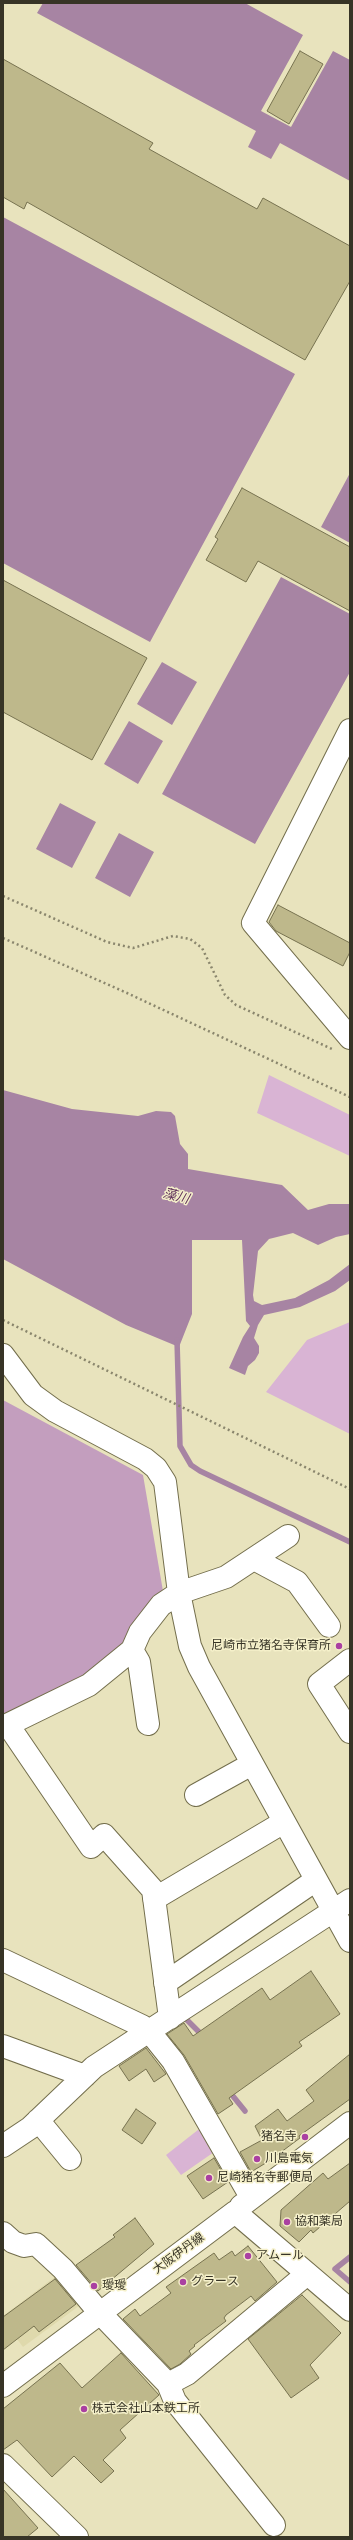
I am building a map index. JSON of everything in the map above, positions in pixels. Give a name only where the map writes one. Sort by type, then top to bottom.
[{"type":"street","points":[[343,1044],[253,922],[350,730]]},
{"type":"street","points":[[3,1355],[33,1395],[44,1403],[145,1459],[156,1468],[165,1482],[179,1593],[190,1646],[196,1660],[316,1880],[342,1906],[350,1941]]},
{"type":"street","points":[[170,2018],[153,1890],[104,1835],[91,1847],[6,1726],[89,1685],[132,1650],[140,1632],[161,1605],[179,1593],[226,1577],[288,1536]]},
{"type":"street","points":[[254,1559],[297,1582],[330,1626]]},
{"type":"street","points":[[132,1650],[139,1662],[148,1724]]},
{"type":"street","points":[[350,1660],[319,1684],[350,1732]]},
{"type":"street","points":[[196,1795],[252,1764]]},
{"type":"street","points":[[154,1899],[284,1822]]},
{"type":"street","points":[[165,1983],[316,1880]]},
{"type":"street","points":[[3,2146],[38,2120],[94,2067],[342,1906]]},
{"type":"street","points":[[3,1960],[142,2026],[149,2032],[172,2061],[251,2197]]},
{"type":"street","points":[[3,2046],[85,2076]]},
{"type":"street","points":[[38,2120],[70,2159]]},
{"type":"street","name":"大阪伊丹線","points":[[3,2386],[99,2312],[235,2212],[251,2197],[350,2123]]},
{"type":"street","points":[[235,2212],[350,2310]]},
{"type":"street","points":[[3,2233],[13,2242],[24,2246],[36,2244],[63,2269],[99,2312],[168,2384],[175,2400],[274,2525]]},
{"type":"street","points":[[168,2384],[187,2374],[307,2274]]},
{"type":"street","points":[[3,2465],[77,2537]]},
{"type":"path","points":[[3,896],[107,942],[133,948],[173,936],[190,939],[202,948],[225,995],[236,1005],[343,1044]]},
{"type":"path","points":[[3,938],[134,996],[350,1097]]},
{"type":"path","points":[[3,1320],[350,1488]]},
{"type":"shaded area","points":[[269,1075],[350,1115],[350,1156],[257,1113]]},
{"type":"shaded area","points":[[350,1322],[350,1434],[266,1392],[307,1340]]},
{"type":"shaded area","points":[[3,1400],[143,1475],[164,1597],[129,1628],[122,1655],[18,1714],[3,1718]]},
{"type":"shaded area","points":[[203,2126],[217,2150],[181,2175],[166,2155]]},
{"type":"shaded area","points":[[60,2273],[83,2303],[23,2347],[3,2320],[3,2316]]},
{"type":"water","points":[[43,3],[245,3],[303,35],[261,111],[291,127],[333,51],[350,60],[350,181],[280,143],[271,159],[248,147],[256,131],[37,13]]},
{"type":"water","points":[[3,217],[295,374],[150,642],[3,563]]},
{"type":"water","points":[[350,473],[350,543],[321,527]]},
{"type":"water","points":[[281,577],[350,614],[350,672],[255,844],[162,794]]},
{"type":"water","points":[[162,662],[197,682],[172,725],[137,704]]},
{"type":"water","points":[[129,721],[163,741],[138,784],[104,764]]},
{"type":"water","points":[[60,803],[96,822],[72,868],[36,849]]},
{"type":"water","points":[[119,833],[154,852],[130,897],[95,878]]},
{"type":"water","name":"藻川","points":[[3,1090],[72,1109],[138,1116],[156,1111],[171,1112],[175,1116],[180,1144],[188,1154],[188,1169],[282,1185],[308,1210],[329,1204],[350,1204],[350,1234],[336,1237],[318,1245],[293,1233],[269,1239],[258,1251],[253,1295],[254,1301],[262,1305],[295,1298],[329,1280],[350,1264],[350,1280],[335,1291],[300,1307],[264,1315],[258,1325],[254,1338],[259,1346],[259,1353],[255,1360],[248,1366],[245,1375],[229,1368],[243,1337],[250,1326],[246,1321],[242,1240],[192,1240],[192,1314],[179,1347],[126,1325],[3,1259]]},
{"type":"building","points":[[300,51],[323,64],[289,124],[267,111]]},
{"type":"building","points":[[3,59],[153,143],[149,149],[257,209],[263,198],[350,246],[350,281],[305,360],[27,202],[24,209],[3,197]]},
{"type":"building","points":[[242,488],[350,547],[350,611],[258,561],[246,582],[206,560],[218,539],[215,537]]},
{"type":"building","points":[[3,580],[147,658],[92,760],[3,712]]},
{"type":"building","points":[[278,905],[350,943],[350,952],[343,966],[276,931],[269,922]]},
{"type":"building","points":[[311,1971],[340,2014],[299,2042],[302,2046],[229,2098],[233,2104],[218,2114],[184,2055],[167,2034],[184,2023],[193,2036],[262,1988],[270,2000]]},
{"type":"building","points":[[146,2048],[166,2074],[154,2082],[146,2069],[129,2081],[119,2066]]},
{"type":"building","points":[[350,2054],[350,2099],[299,2136],[300,2138],[269,2161],[251,2172],[240,2152],[262,2140],[255,2126],[278,2109],[287,2121],[314,2101],[306,2090]]},
{"type":"building","points":[[136,2109],[156,2123],[142,2144],[122,2130]]},
{"type":"building","points":[[214,2158],[228,2182],[203,2199],[187,2176]]},
{"type":"building","points":[[350,2163],[350,2201],[313,2233],[311,2230],[299,2242],[280,2226],[281,2210],[323,2173],[328,2179]]},
{"type":"building","points":[[135,2218],[154,2244],[98,2291],[76,2265],[115,2237],[113,2235]]},
{"type":"building","points":[[248,2246],[277,2282],[255,2301],[251,2296],[226,2315],[224,2318],[226,2321],[194,2345],[195,2346],[189,2351],[191,2354],[180,2364],[171,2369],[123,2319],[135,2309],[140,2316],[171,2293],[166,2287],[214,2253],[219,2260],[232,2251],[235,2256]]},
{"type":"building","points":[[55,2279],[76,2304],[39,2332],[34,2326],[3,2350],[3,2317]]},
{"type":"building","points":[[302,2295],[341,2333],[310,2365],[319,2378],[291,2398],[248,2339]]},
{"type":"building","points":[[121,2353],[159,2395],[120,2430],[126,2438],[103,2460],[114,2471],[101,2483],[74,2456],[52,2477],[17,2440],[3,2450],[3,2409],[60,2363],[82,2388]]},
{"type":"building","points":[[3,2489],[38,2528],[27,2537],[3,2537]]},
{"type":"waterway","points":[[177,1340],[180,1446],[191,1465],[200,1471],[350,1542]]},
{"type":"waterway","points":[[187,2020],[204,2037]]},
{"type":"waterway","points":[[228,2090],[245,2111]]},
{"type":"waterway","points":[[350,2257],[335,2269],[350,2282]]},
{"type":"place","name":"尼崎市立猪名寺保育所","points":[[339,1646]]},
{"type":"place","name":"猪名寺","points":[[305,2137]]},
{"type":"place","name":"川島電気","points":[[257,2159]]},
{"type":"place","name":"尼崎猪名寺郵便局","points":[[209,2178]]},
{"type":"place","name":"協和薬局","points":[[287,2222]]},
{"type":"place","name":"アムール","points":[[248,2256]]},
{"type":"place","name":"グラース","points":[[183,2282]]},
{"type":"place","name":"璦璦","points":[[94,2286]]},
{"type":"place","name":"株式会社山本鉄工所","points":[[84,2409]]}]
